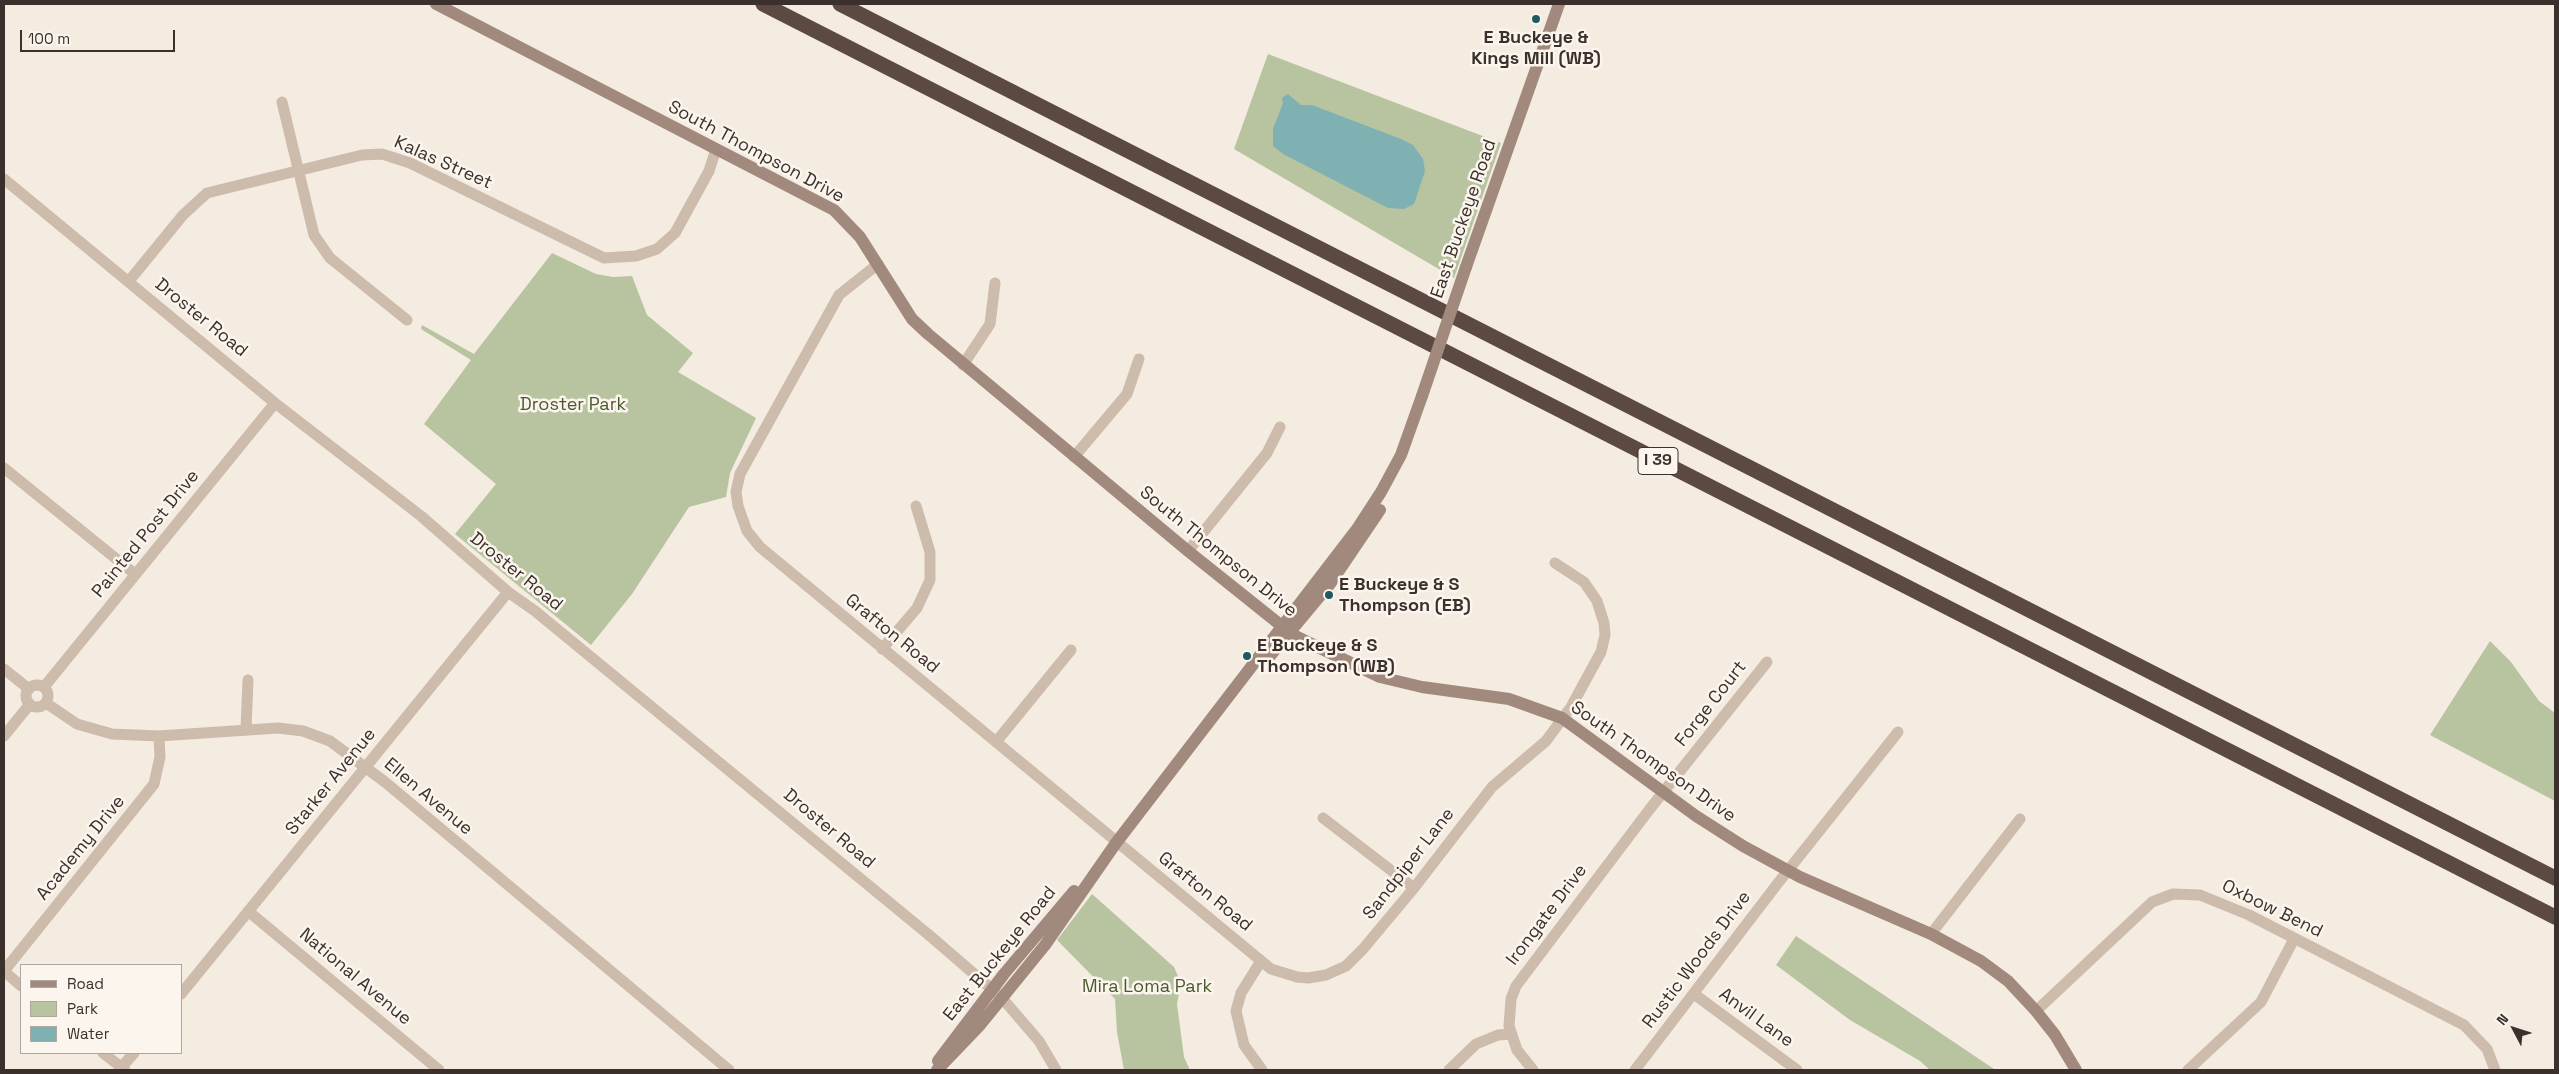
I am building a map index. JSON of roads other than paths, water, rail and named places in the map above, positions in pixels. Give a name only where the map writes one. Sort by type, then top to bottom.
[{"type":"highway","name":"I 39","points":[[763,4],[2555,917]]},
{"type":"highway","name":"I 39","points":[[840,4],[2555,878]]},
{"type":"street","name":"South Thompson Drive","points":[[436,4],[834,210],[853,228],[912,318],[963,365],[1286,630],[1335,657],[1380,678],[1422,687],[1510,698],[1562,718],[1664,792],[1743,846],[1787,871],[1931,934],[1955,946],[1996,972],[2036,1010],[2055,1035],[2076,1070]]},
{"type":"street","name":"East Buckeye Road","points":[[937,1070],[959,1049],[1045,945],[1116,843],[1229,698],[1286,630],[1330,584],[1370,526],[1398,473],[1404,446],[1559,4]]},
{"type":"street","points":[[282,102],[310,224],[321,246],[330,258],[408,320]]},
{"type":"street","name":"Kalas Street","points":[[129,282],[183,215],[207,193],[362,155],[382,154],[394,157],[604,258],[612,259],[648,253],[657,249],[671,237],[682,222],[709,171],[716,149]]},
{"type":"street","name":"Droster Road","points":[[4,179],[275,403],[421,516],[508,592],[535,611],[756,792],[992,989],[1040,1042],[1056,1070]]},
{"type":"street","name":"Grafton Road","points":[[878,264],[839,296],[740,474],[736,492],[743,522],[760,547],[1261,961]]},
{"type":"street","points":[[963,365],[990,324],[994,283]]},
{"type":"street","points":[[1074,457],[1127,394],[1139,359]]},
{"type":"street","name":"Painted Post Drive","points":[[44,687],[275,403]]},
{"type":"street","points":[[1188,551],[1267,453],[1280,427]]},
{"type":"street","points":[[4,468],[135,574]]},
{"type":"street","points":[[882,649],[917,608],[930,580],[930,552],[916,506]]},
{"type":"street","name":"Sandpiper Lane","points":[[1261,961],[1271,969],[1297,977],[1308,978],[1334,972],[1346,966],[1364,949],[1414,888],[1492,787],[1546,741],[1562,718],[1601,652],[1605,634],[1602,613],[1593,593],[1578,576],[1556,563]]},
{"type":"street","name":"Starker Avenue","points":[[182,993],[508,592]]},
{"type":"street","points":[[996,742],[1071,650]]},
{"type":"street","name":"Forge Court","points":[[1664,792],[1767,662]]},
{"type":"street","points":[[4,669],[28,689]]},
{"type":"street","points":[[246,728],[248,680]]},
{"type":"street","points":[[38,685],[44,687],[48,693],[46,703],[36,706],[30,704],[27,698],[28,689],[38,685]]},
{"type":"street","name":"Ellen Avenue","points":[[46,703],[77,724],[93,730],[129,737],[246,728],[278,728],[318,736],[330,741],[365,767],[729,1070]]},
{"type":"street","points":[[4,736],[30,704]]},
{"type":"street","name":"Rustic Woods Drive","points":[[1635,1070],[1787,871],[1898,732]]},
{"type":"street","name":"Academy Drive","points":[[4,971],[154,784],[159,763],[159,736]]},
{"type":"street","name":"Irongate Drive","points":[[1533,1070],[1517,1050],[1511,1034],[1508,1014],[1516,986],[1664,792]]},
{"type":"street","points":[[1323,818],[1414,888]]},
{"type":"street","points":[[1931,934],[2020,819]]},
{"type":"street","name":"East Buckeye Road","points":[[932,1070],[992,989],[1061,906],[1100,864]]},
{"type":"street","name":"Oxbow Bend","points":[[2036,1010],[2111,938],[2160,898],[2173,894],[2200,895],[2248,915],[2464,1025],[2487,1049],[2495,1070]]},
{"type":"street","name":"National Avenue","points":[[248,911],[439,1070]]},
{"type":"street","points":[[2188,1070],[2261,1002],[2294,939]]},
{"type":"street","points":[[1261,961],[1241,993],[1236,1011],[1244,1045],[1262,1070]]},
{"type":"street","points":[[4,971],[20,985]]},
{"type":"street","name":"Anvil Lane","points":[[1694,994],[1797,1070]]},
{"type":"street","points":[[1449,1070],[1476,1044],[1498,1035],[1511,1034]]},
{"type":"street","points":[[104,1054],[121,1069],[133,1054]]},
{"type":"water","points":[[1288,94],[1301,105],[1312,105],[1413,145],[1423,159],[1425,171],[1414,204],[1404,209],[1388,208],[1283,154],[1273,146],[1273,129],[1283,103],[1282,98]]},
{"type":"place","name":"E Buckeye & Kings Mill (WB)","points":[[1536,19]]},
{"type":"place","name":"E Buckeye & S Thompson (EB)","points":[[1329,595]]},
{"type":"place","name":"E Buckeye & S Thompson (WB)","points":[[1247,656]]},
{"type":"park label","name":"Droster Park","points":[[573,405]]},
{"type":"park label","name":"Mira Loma Park","points":[[1147,987]]}]
